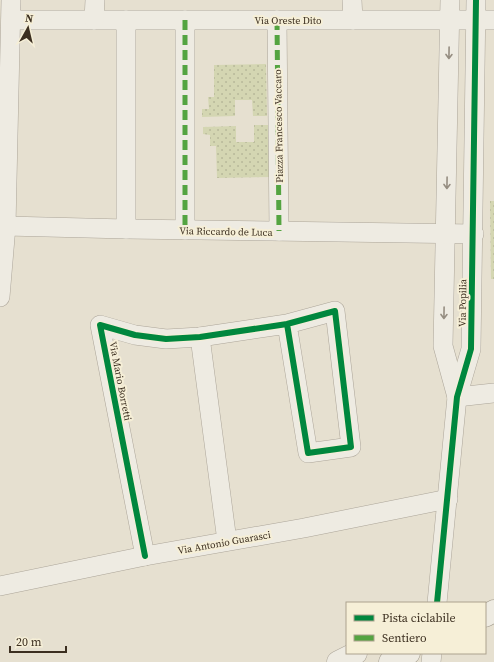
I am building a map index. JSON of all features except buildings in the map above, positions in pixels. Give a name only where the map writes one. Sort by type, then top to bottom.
[{"type":"main road","points":[[338,662],[354,654]]},
{"type":"main road","points":[[390,662],[407,654]]},
{"type":"street","points":[[0,297],[11,0]]},
{"type":"street","points":[[94,20],[95,0]]},
{"type":"street","points":[[352,0],[353,20]]},
{"type":"street","name":"Via Popilia","points":[[450,0],[443,346],[457,397]]},
{"type":"street","name":"Via Popilia","points":[[437,602],[457,397],[471,349],[474,234],[485,20],[476,0]]},
{"type":"street","name":"Via Oreste Dito","points":[[11,20],[485,20]]},
{"type":"street","points":[[126,20],[126,229]]},
{"type":"street","points":[[185,20],[185,230]]},
{"type":"street","name":"Piazza Francesco Vaccaro","points":[[277,20],[279,231]]},
{"type":"street","name":"Via Riccardo de Luca","points":[[3,226],[474,234]]},
{"type":"street","name":"Via Mario Borretti","points":[[145,556],[100,325],[135,335],[166,339],[200,337],[287,324],[335,311],[351,447],[308,453],[287,324]]},
{"type":"street","points":[[200,337],[227,541]]},
{"type":"street","points":[[457,397],[494,393]]},
{"type":"street","name":"Via Antonio Guarasci","points":[[0,586],[145,556],[304,528],[448,499]]},
{"type":"green space","points":[[266,64],[267,116],[253,116],[252,100],[235,100],[235,116],[202,117],[202,109],[209,109],[208,97],[214,97],[214,65]]},
{"type":"green space","points":[[254,125],[268,125],[270,177],[217,178],[216,146],[210,146],[210,135],[203,134],[203,127],[236,126],[236,142],[254,142]]},
{"type":"green space","points":[[490,201],[494,201],[494,279],[491,279]]},
{"type":"marked path","points":[[185,20],[185,230]]},
{"type":"marked path","points":[[277,20],[279,231]]},
{"type":"cycle path","points":[[437,602],[457,397],[471,349],[476,0]]},
{"type":"cycle path","points":[[145,556],[100,325],[135,335],[166,339],[200,337],[287,324],[335,311],[351,447],[308,453],[287,324]]}]
